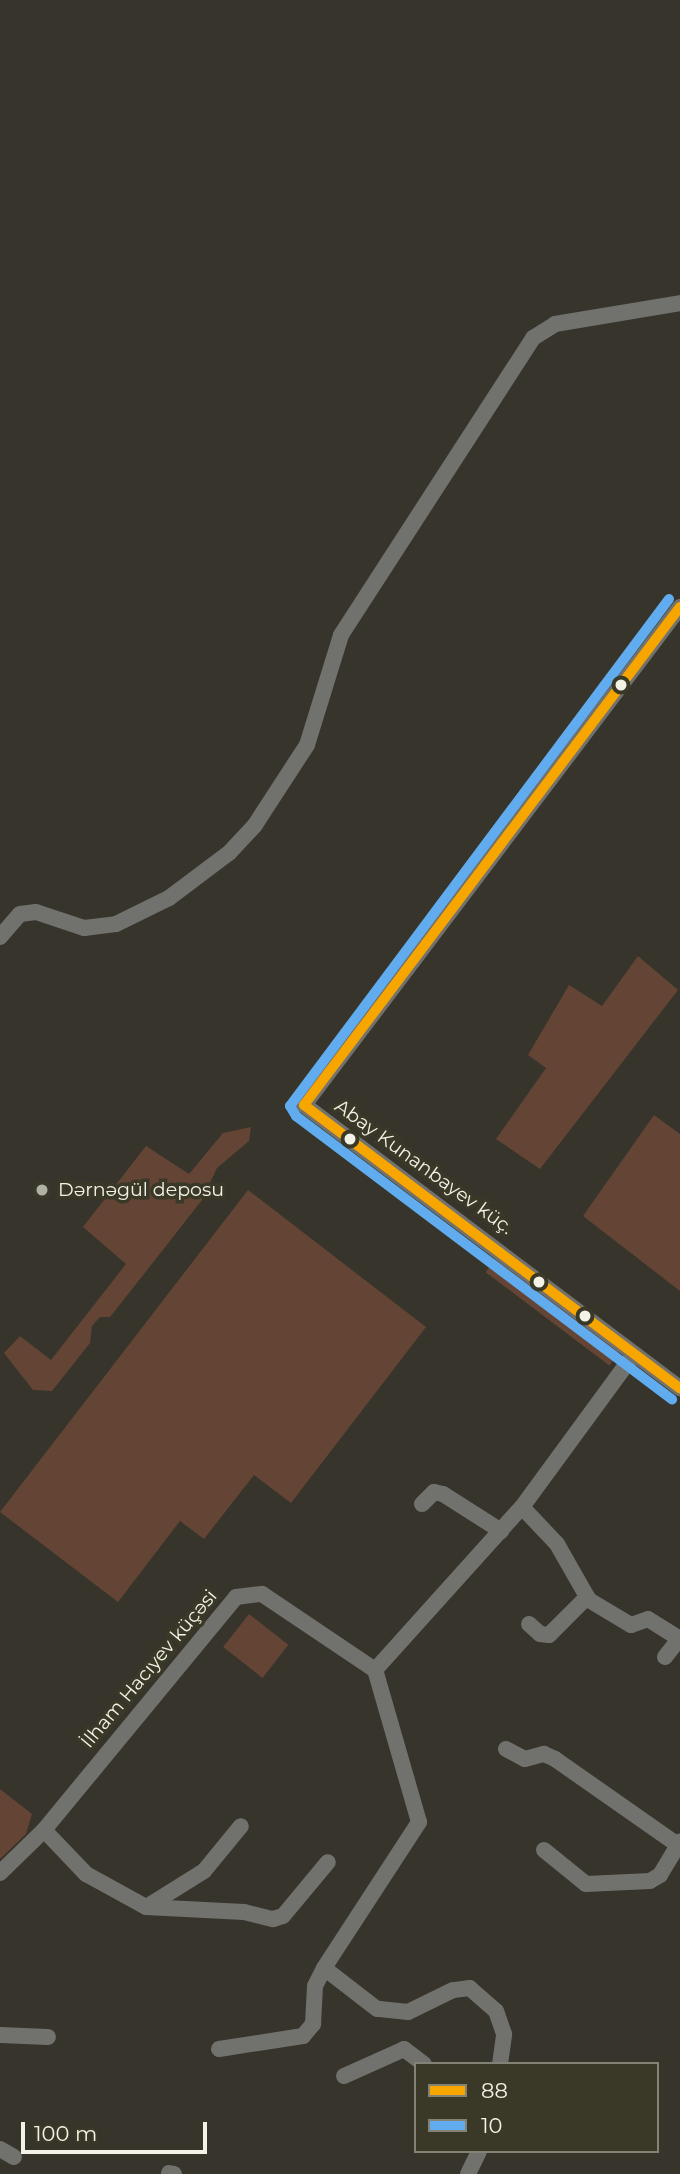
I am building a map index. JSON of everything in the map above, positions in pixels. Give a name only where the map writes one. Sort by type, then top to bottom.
[{"type":"street","points":[[0,937],[20,914],[36,912],[84,928],[116,924],[169,898],[229,853],[255,825],[307,745],[341,635],[533,338],[555,324],[680,303]]},
{"type":"street","name":"Abay Kunanbayev küç.","points":[[680,607],[304,1104],[489,1240],[680,1388]]},
{"type":"street","points":[[219,2049],[303,2036],[313,2024],[314,1986],[419,1822],[374,1670],[522,1507],[634,1354]]},
{"type":"street","points":[[422,1504],[434,1492],[443,1494],[501,1531]]},
{"type":"street","points":[[522,1507],[557,1544],[587,1597],[631,1625],[648,1619],[680,1639],[666,1657]]},
{"type":"street","name":"İlham Hacıyev küçəsi","points":[[0,1873],[44,1830],[236,1597],[262,1594],[374,1670]]},
{"type":"street","points":[[529,1623],[540,1634],[549,1635],[587,1597]]},
{"type":"street","points":[[506,1749],[525,1759],[544,1754],[555,1759],[679,1844],[660,1875],[650,1881],[586,1884],[544,1850]]},
{"type":"street","points":[[146,1907],[204,1871],[241,1826]]},
{"type":"street","points":[[44,1830],[86,1874],[146,1907],[244,1912],[274,1919],[283,1916],[328,1862]]},
{"type":"street","points":[[324,1968],[377,2009],[408,2012],[453,1990],[470,1988],[496,2011],[504,2034],[496,2062]]},
{"type":"street","points":[[0,2035],[48,2037]]},
{"type":"street","points":[[344,2076],[404,2049],[421,2062]]},
{"type":"street","points":[[468,2174],[478,2153]]},
{"type":"shaded area","points":[[638,956],[678,990],[540,1169],[496,1139],[546,1068],[528,1055],[569,985],[602,1006]]},
{"type":"shaded area","points":[[654,1115],[680,1134],[680,1291],[583,1216]]},
{"type":"shaded area","points":[[251,1127],[249,1141],[217,1168],[202,1200],[110,1317],[100,1317],[92,1326],[90,1343],[52,1391],[33,1390],[4,1353],[20,1336],[51,1360],[126,1264],[83,1227],[146,1146],[189,1174],[223,1133]]},
{"type":"shaded area","points":[[248,1190],[426,1327],[291,1503],[254,1475],[204,1539],[180,1521],[118,1602],[0,1512]]},
{"type":"shaded area","points":[[500,1253],[624,1346],[609,1365],[486,1272]]},
{"type":"shaded area","points":[[249,1614],[288,1645],[263,1678],[223,1647]]},
{"type":"shaded area","points":[[0,1789],[32,1814],[26,1834],[0,1859]]},
{"type":"transit line","name":"10","points":[[669,599],[290,1106],[296,1116],[672,1399]]},
{"type":"transit line","name":"88","points":[[304,1105],[680,607]]},
{"type":"transit line","name":"88","points":[[304,1105],[680,1388]]},
{"type":"place","name":"Dərnəgül deposu","points":[[42,1190]]}]
